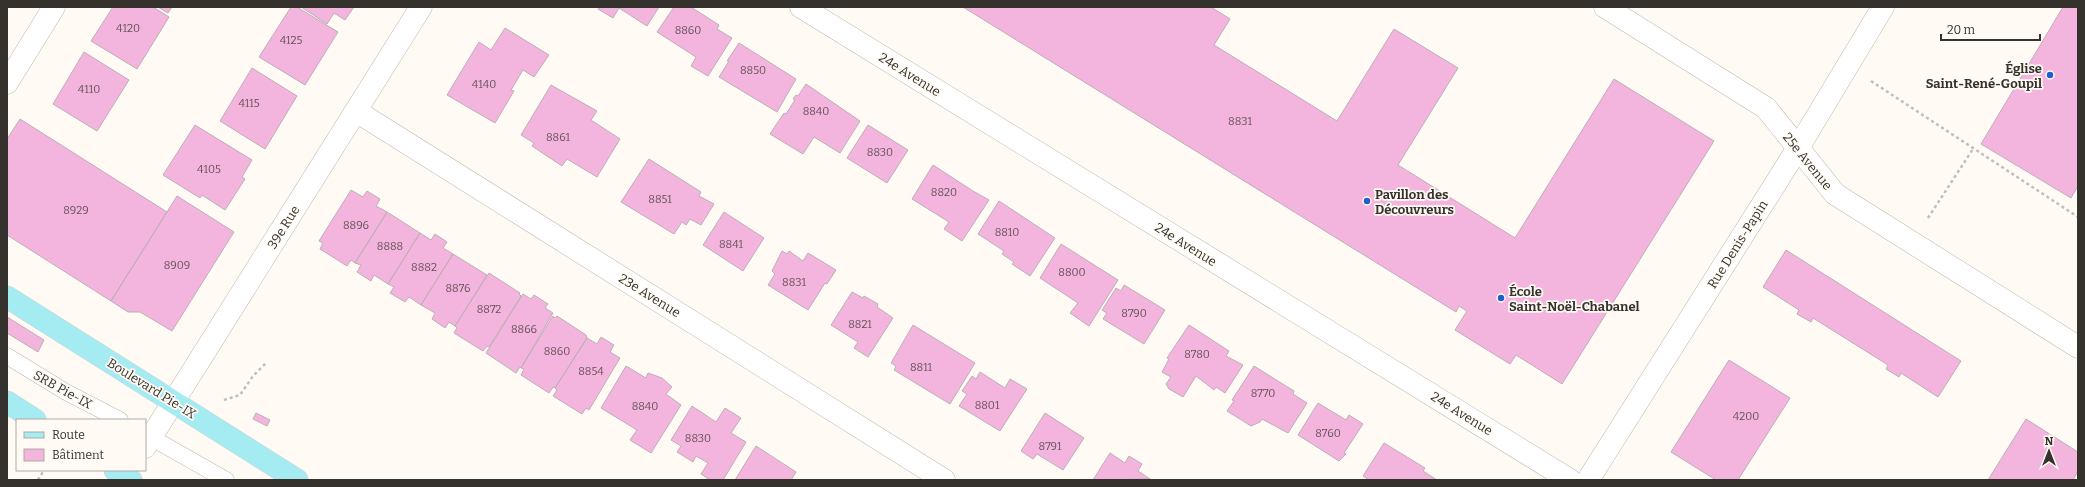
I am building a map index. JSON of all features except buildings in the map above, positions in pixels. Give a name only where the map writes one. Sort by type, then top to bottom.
[{"type":"main road","name":"Boulevard Pie-IX","points":[[7,297],[297,480]]},
{"type":"main road","points":[[7,402],[33,419]]},
{"type":"street","points":[[7,83],[54,7]]},
{"type":"street","name":"39e Rue","points":[[147,440],[173,402],[421,7]]},
{"type":"street","name":"24e Avenue","points":[[801,7],[1570,480]]},
{"type":"street","name":"25e Avenue","points":[[1605,7],[1766,108],[1835,194],[2078,347]]},
{"type":"street","name":"Rue Denis-Papin","points":[[1588,480],[1798,148],[1883,7]]},
{"type":"street","name":"23e Avenue","points":[[356,111],[944,480]]},
{"type":"lane","name":"SRB Pie-IX","points":[[7,356],[66,392],[118,419]]},
{"type":"lane","points":[[147,440],[226,480]]},
{"type":"path","points":[[1847,66],[2078,217]]},
{"type":"path","points":[[1912,242],[1973,149]]},
{"type":"path","points":[[222,400],[240,395],[253,376],[267,362]]},
{"type":"path","points":[[38,480],[43,471]]},
{"type":"place","name":"Église Saint-René-Goupil","points":[[2050,75]]},
{"type":"place","name":"Pavillon des Découvreurs","points":[[1367,201]]},
{"type":"place","name":"École Saint-Noël-Chabanel","points":[[1501,298]]}]
